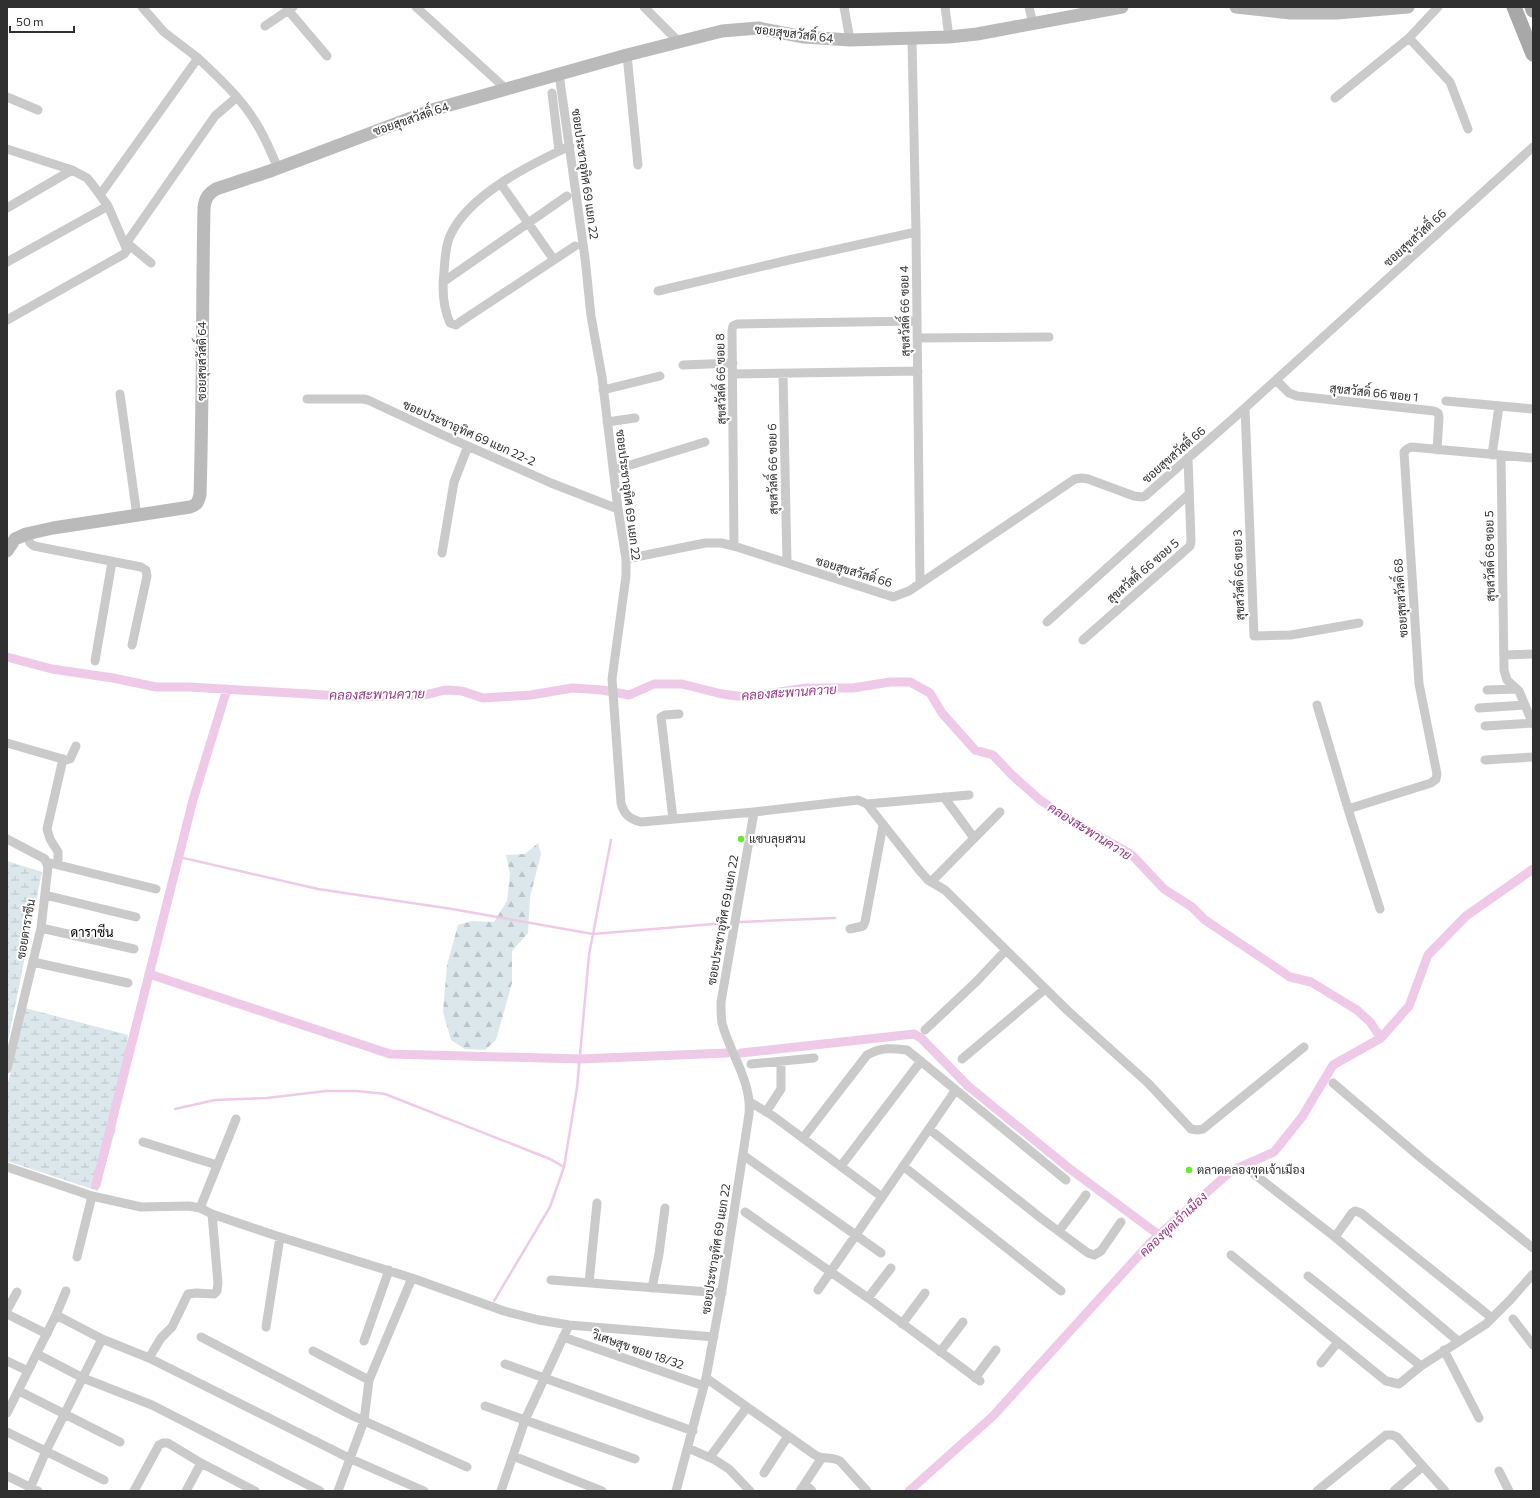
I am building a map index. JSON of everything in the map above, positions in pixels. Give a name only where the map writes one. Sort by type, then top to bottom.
[{"type":"main road","points":[[1514,7],[1533,54]]},
{"type":"street","points":[[142,7],[164,32],[198,58],[237,97],[252,115],[278,168]]},
{"type":"street","points":[[416,7],[505,88]]},
{"type":"street","points":[[644,7],[680,43]]},
{"type":"street","points":[[844,7],[850,40]]},
{"type":"street","points":[[945,7],[950,37]]},
{"type":"street","points":[[1029,7],[1033,24]]},
{"type":"street","name":"ซอยสุขสวัสดิ์ 64","points":[[8,548],[15,539],[26,534],[53,528],[137,516],[196,505],[200,495],[202,433],[204,208],[205,198],[216,189],[278,168],[432,110],[505,88],[722,31],[758,28],[804,37],[850,40],[950,37],[978,34],[1120,7]]},
{"type":"street","points":[[1236,7],[1290,13],[1408,7]]},
{"type":"street","points":[[1335,98],[1409,38],[1438,7]]},
{"type":"street","points":[[265,26],[290,8],[328,56]]},
{"type":"street","points":[[1409,38],[1450,82],[1468,129]]},
{"type":"street","name":"สุขสวัสดิ์ 66 ซอย 4","points":[[912,39],[920,583]]},
{"type":"street","points":[[627,55],[638,165]]},
{"type":"street","points":[[100,194],[198,58]]},
{"type":"street","name":"ซอยประชาอุทิศ 69 แยก 22","points":[[559,74],[585,258],[591,316],[603,390],[626,559],[626,576],[612,680],[621,803],[623,811],[634,820],[641,822],[754,812],[721,1002],[722,1023],[748,1089],[750,1102],[722,1293],[714,1337],[693,1431],[676,1491]]},
{"type":"street","points":[[552,93],[559,151]]},
{"type":"street","points":[[7,97],[38,110]]},
{"type":"street","points":[[126,244],[215,116],[237,97]]},
{"type":"street","points":[[570,146],[512,176],[487,193],[469,209],[450,236],[445,260],[443,282],[444,300],[449,321],[456,325],[575,246]]},
{"type":"street","name":"ซอยสุขสวัสดิ์ 66","points":[[626,559],[705,543],[721,543],[893,597],[909,591],[1075,479],[1088,479],[1134,496],[1145,496],[1245,408],[1533,147]]},
{"type":"street","points":[[7,149],[72,170],[87,178],[108,206],[126,244],[127,250],[124,254],[7,320]]},
{"type":"street","points":[[7,208],[72,170]]},
{"type":"street","points":[[501,184],[554,260]]},
{"type":"street","points":[[443,282],[567,196]]},
{"type":"street","points":[[7,262],[108,206]]},
{"type":"street","points":[[658,291],[916,232]]},
{"type":"street","points":[[126,244],[151,263]]},
{"type":"street","name":"สุขสวัสดิ์ 66 ซอย 8","points":[[734,546],[733,326],[737,324],[917,321]]},
{"type":"street","points":[[917,338],[1049,337]]},
{"type":"street","points":[[683,365],[733,363]]},
{"type":"street","points":[[733,374],[918,371]]},
{"type":"street","name":"สุขสวัสดิ์ 66 ซอย 6","points":[[783,374],[787,563]]},
{"type":"street","points":[[603,390],[660,376]]},
{"type":"street","name":"สุขสวัสดิ์ 66 ซอย 1","points":[[1276,380],[1289,393],[1297,396],[1438,413],[1437,450]]},
{"type":"street","points":[[120,394],[137,516]]},
{"type":"street","name":"ซอยประชาอุทิศ 69 แยก 22-2","points":[[307,399],[356,398],[368,400],[551,483],[618,509]]},
{"type":"street","points":[[1446,401],[1533,409]]},
{"type":"street","name":"สุขสวัสดิ์ 68 ซอย 5","points":[[1499,406],[1497,455],[1504,670],[1507,680],[1517,689],[1533,723]]},
{"type":"street","name":"สุขสวัสดิ์ 66 ซอย 3","points":[[1245,408],[1254,636],[1291,636],[1359,623]]},
{"type":"street","points":[[607,422],[635,418]]},
{"type":"street","points":[[614,470],[704,442]]},
{"type":"street","points":[[442,553],[454,482],[468,446]]},
{"type":"street","name":"ซอยสุขสวัสดิ์ 68","points":[[1348,810],[1431,783],[1436,780],[1437,774],[1419,684],[1404,452],[1411,447],[1533,458]]},
{"type":"street","name":"สุขสวัสดิ์ 66 ซอย 5","points":[[1083,640],[1190,546],[1188,458]]},
{"type":"street","points":[[1047,622],[1189,494]]},
{"type":"street","points":[[26,534],[30,543],[34,546],[141,567],[146,570],[147,576],[132,645]]},
{"type":"street","points":[[95,661],[112,562]]},
{"type":"street","points":[[1504,655],[1533,654]]},
{"type":"street","points":[[1487,690],[1517,689]]},
{"type":"street","points":[[1317,705],[1348,810],[1380,909]]},
{"type":"street","points":[[1479,708],[1525,705]]},
{"type":"street","points":[[673,819],[661,717],[665,715],[679,714]]},
{"type":"street","points":[[1485,726],[1533,723]]},
{"type":"street","points":[[7,743],[63,760],[70,759],[76,746]]},
{"type":"street","points":[[1484,760],[1533,757]]},
{"type":"street","points":[[58,865],[58,852],[50,839],[47,829],[63,760]]},
{"type":"street","points":[[867,804],[969,795]]},
{"type":"street","points":[[944,797],[974,838]]},
{"type":"street","points":[[754,812],[858,800],[867,804],[920,872],[944,890],[1068,1011],[1148,1083],[1191,1129],[1203,1129],[1304,1047]]},
{"type":"street","points":[[932,882],[1000,812]]},
{"type":"street","points":[[850,929],[863,926],[865,922],[883,825]]},
{"type":"street","points":[[7,838],[35,852],[45,859],[46,862],[156,889]]},
{"type":"street","name":"ซอยดาราซีน","points":[[7,1069],[41,928],[48,867],[46,862]]},
{"type":"street","points":[[45,895],[136,917]]},
{"type":"street","points":[[41,928],[134,949]]},
{"type":"street","points":[[925,1030],[977,981],[1006,950]]},
{"type":"street","points":[[33,962],[128,983]]},
{"type":"street","points":[[962,1059],[1045,989]]},
{"type":"street","points":[[803,1138],[867,1055],[878,1049],[907,1050],[955,1091],[1066,1180]]},
{"type":"street","points":[[751,1064],[814,1058]]},
{"type":"street","points":[[841,1166],[921,1061]]},
{"type":"street","points":[[766,1112],[781,1089],[781,1062]]},
{"type":"street","points":[[1332,1083],[1421,1158],[1533,1248]]},
{"type":"street","points":[[818,1290],[955,1091]]},
{"type":"street","points":[[750,1102],[803,1138],[882,1197]]},
{"type":"street","points":[[200,1208],[236,1119]]},
{"type":"street","points":[[929,1129],[1088,1253],[1094,1255],[1101,1251],[1121,1222]]},
{"type":"street","points":[[143,1142],[217,1165]]},
{"type":"street","points":[[743,1155],[881,1253]]},
{"type":"street","points":[[903,1166],[1061,1291]]},
{"type":"street","points":[[7,1167],[92,1196],[141,1207],[189,1206],[200,1208],[212,1214],[280,1237],[389,1270],[504,1311],[539,1320],[569,1325],[714,1337]]},
{"type":"street","points":[[1254,1174],[1335,1237],[1458,1341]]},
{"type":"street","points":[[1059,1231],[1086,1195]]},
{"type":"street","points":[[77,1257],[92,1196]]},
{"type":"street","points":[[589,1283],[597,1203]]},
{"type":"street","points":[[652,1288],[659,1254],[664,1208]]},
{"type":"street","points":[[1335,1237],[1352,1213],[1355,1211],[1361,1213],[1492,1318]]},
{"type":"street","points":[[745,1212],[868,1298],[977,1379],[996,1350]]},
{"type":"street","points":[[149,1358],[161,1338],[172,1327],[188,1294],[214,1294],[217,1292],[218,1283],[212,1214]]},
{"type":"street","points":[[266,1327],[280,1237]]},
{"type":"street","points":[[1231,1256],[1386,1381],[1399,1384],[1444,1350],[1486,1324],[1533,1274]]},
{"type":"street","points":[[868,1298],[891,1268]]},
{"type":"street","points":[[364,1341],[389,1270]]},
{"type":"street","points":[[1308,1276],[1421,1366]]},
{"type":"street","points":[[338,1491],[364,1421],[369,1380],[412,1278]]},
{"type":"street","points":[[551,1280],[722,1293]]},
{"type":"street","points":[[7,1410],[19,1391],[66,1291]]},
{"type":"street","points":[[7,1310],[17,1292]]},
{"type":"street","points":[[902,1324],[925,1293]]},
{"type":"street","points":[[7,1314],[47,1334]]},
{"type":"street","points":[[56,1315],[102,1339],[149,1358],[351,1459],[424,1491]]},
{"type":"street","points":[[1513,1319],[1533,1345]]},
{"type":"street","points":[[940,1352],[963,1322]]},
{"type":"street","points":[[500,1491],[526,1420],[569,1325]]},
{"type":"street","points":[[200,1337],[351,1416],[467,1467]]},
{"type":"street","name":"วิเศษสุข ซอย 18/32","points":[[563,1337],[705,1382],[748,1407],[821,1459]]},
{"type":"street","points":[[7,1476],[32,1490],[46,1451],[102,1339]]},
{"type":"street","points":[[1321,1363],[1338,1342]]},
{"type":"street","points":[[1444,1350],[1479,1418]]},
{"type":"street","points":[[313,1352],[369,1380]]},
{"type":"street","points":[[37,1354],[83,1378],[152,1405],[320,1491]]},
{"type":"street","points":[[7,1361],[28,1371]]},
{"type":"street","points":[[505,1364],[693,1431]]},
{"type":"street","points":[[19,1391],[120,1442]]},
{"type":"street","points":[[484,1406],[635,1459]]},
{"type":"street","points":[[710,1457],[748,1407]]},
{"type":"street","points":[[7,1432],[104,1480]]},
{"type":"street","points":[[1317,1491],[1386,1435],[1397,1437],[1445,1491]]},
{"type":"street","points":[[764,1472],[788,1436]]},
{"type":"street","points":[[134,1491],[159,1445],[163,1443],[168,1443],[245,1489],[255,1491]]},
{"type":"street","points":[[688,1448],[710,1457],[729,1469],[750,1491]]},
{"type":"street","points":[[513,1456],[602,1491]]},
{"type":"street","points":[[812,1491],[803,1487],[821,1459],[834,1457],[840,1460],[867,1491]]},
{"type":"street","points":[[186,1491],[202,1463]]},
{"type":"street","points":[[1394,1491],[1423,1466]]},
{"type":"street","points":[[1499,1471],[1509,1491]]},
{"type":"green space","points":[[538,843],[541,854],[530,897],[528,933],[512,951],[512,983],[496,1040],[485,1050],[465,1049],[451,1040],[443,1012],[447,965],[458,925],[472,921],[494,922],[507,901],[510,874],[506,855],[525,854]]},
{"type":"green space","points":[[7,861],[42,872],[7,1046]]},
{"type":"green space","points":[[25,1008],[128,1035],[125,1068],[115,1131],[98,1191],[7,1161],[7,1088]]},
{"type":"waterway","name":"คลองสะพานควาย","points":[[7,657],[52,669],[113,678],[156,687],[189,687],[358,697],[425,695],[445,690],[462,691],[483,698],[531,695],[572,688],[602,690],[629,695],[654,684],[682,684],[722,694],[745,697],[806,688],[853,688],[890,682],[910,682],[930,693],[942,713],[975,750],[993,755],[1012,775],[1040,800],[1074,822],[1132,855],[1164,889],[1192,907],[1205,920],[1290,977],[1311,982],[1357,1010],[1370,1022],[1381,1038]]},
{"type":"waterway","points":[[96,1185],[193,800],[227,689]]},
{"type":"waterway","points":[[494,1301],[550,1207],[564,1167],[577,1088],[589,955],[611,840]]},
{"type":"waterway","points":[[179,857],[318,889],[452,909],[593,934],[726,923]]},
{"type":"waterway","name":"คลองขุดเจ้าเมือง","points":[[909,1491],[993,1416],[1151,1242],[1231,1171],[1274,1152],[1302,1117],[1333,1065],[1381,1038],[1409,1006],[1428,955],[1466,916],[1533,869]]},
{"type":"waterway","points":[[740,922],[835,918]]},
{"type":"waterway","points":[[149,974],[390,1054],[580,1059],[727,1053]]},
{"type":"waterway","points":[[741,1053],[914,1034],[921,1038],[968,1086],[1070,1169],[1159,1235]]},
{"type":"waterway","points":[[175,1109],[215,1100],[267,1098],[326,1091],[357,1091],[385,1094],[550,1159],[564,1167]]},
{"type":"place","name":"แซบลุยสวน","points":[[741,839]]},
{"type":"place","name":"ตลาดคลองขุดเจ้าเมือง","points":[[1189,1170]]},
{"type":"district","name":"ดาราซีน","points":[[92,932]]}]
